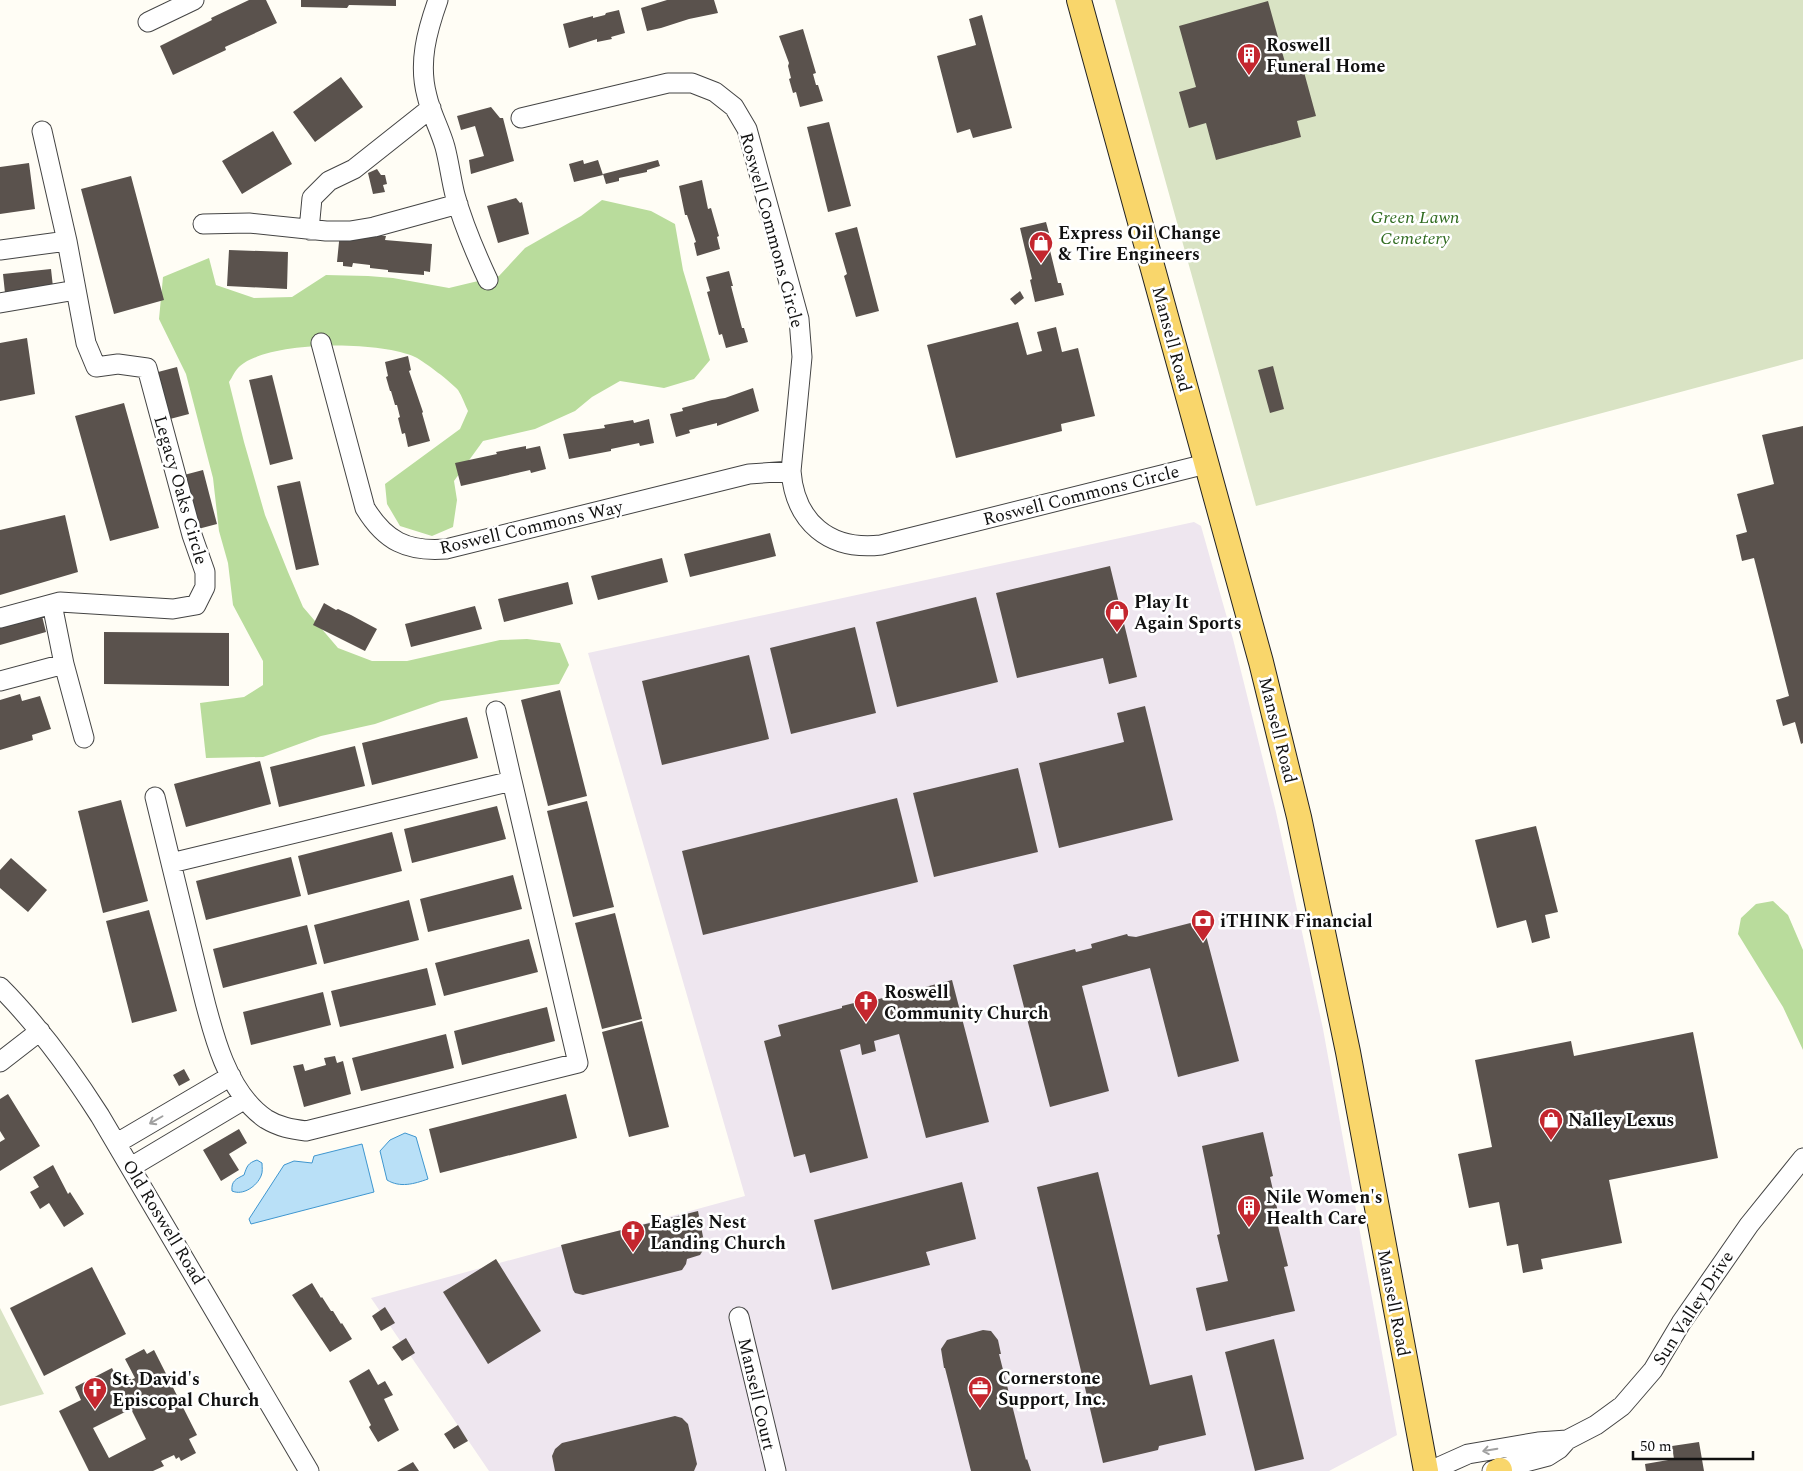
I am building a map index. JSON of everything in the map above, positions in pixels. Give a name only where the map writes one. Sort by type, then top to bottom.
[{"type":"main road","name":"Mansell Road","points":[[1078,0],[1261,662],[1303,834],[1348,1052],[1426,1471]]},
{"type":"street","points":[[148,22],[194,0]]},
{"type":"street","points":[[438,0],[429,24],[424,48],[427,95],[444,145],[467,233],[488,280]]},
{"type":"street","name":"Roswell Commons Circle","points":[[520,118],[668,83],[692,83],[715,92],[734,107],[747,129],[799,318],[802,357],[791,470],[792,487],[796,500],[812,525],[836,541],[866,547],[881,545],[1206,464]]},
{"type":"street","points":[[309,230],[312,198],[329,181],[354,169],[431,108]]},
{"type":"street","name":"Legacy Oaks Circle","points":[[0,618],[60,602],[173,608],[196,605],[205,587],[205,572],[192,535],[148,368],[118,364],[96,367],[86,343],[67,241],[42,131]]},
{"type":"street","points":[[203,224],[249,223],[326,232],[350,231],[374,227],[458,204]]},
{"type":"street","points":[[0,250],[67,241]]},
{"type":"street","points":[[0,303],[76,290]]},
{"type":"street","name":"Roswell Commons Way","points":[[321,343],[365,508],[374,523],[385,534],[398,543],[412,548],[430,551],[446,549],[749,474],[791,470]]},
{"type":"street","points":[[52,604],[64,664],[84,738]]},
{"type":"street","points":[[0,681],[64,664]]},
{"type":"street","points":[[155,797],[213,1034],[231,1076],[245,1098],[266,1119],[285,1128],[306,1131],[578,1063],[496,710]]},
{"type":"street","points":[[171,864],[512,781]]},
{"type":"street","name":"Old Roswell Road","points":[[0,987],[22,1009],[69,1067],[131,1166],[309,1471]]},
{"type":"street","points":[[0,1062],[40,1031]]},
{"type":"street","points":[[116,1143],[231,1076]]},
{"type":"street","points":[[195,1098],[208,1120]]},
{"type":"street","points":[[131,1166],[245,1098]]},
{"type":"street","name":"Sun Valley Drive","points":[[1496,1471],[1548,1456],[1559,1449],[1567,1440],[1596,1425],[1622,1406],[1635,1393],[1653,1370],[1681,1323],[1719,1266],[1754,1218],[1803,1158]]},
{"type":"street","name":"Mansell Court","points":[[739,1317],[776,1471]]},
{"type":"street","name":"Sun Valley Drive","points":[[1430,1471],[1468,1454],[1538,1442],[1567,1440]]},
{"type":"shaded area","points":[[1194,522],[1201,526],[1233,639],[1276,812],[1323,1029],[1397,1435],[1329,1471],[489,1471],[371,1298],[745,1196],[588,653]]},
{"type":"green space","name":"Green Lawn Cemetery","points":[[1115,0],[1803,0],[1803,359],[1256,506]]},
{"type":"green space","points":[[602,200],[651,211],[675,224],[683,270],[710,360],[694,379],[664,388],[620,381],[592,397],[575,411],[535,429],[483,441],[454,481],[457,500],[453,527],[432,536],[400,526],[387,504],[385,484],[460,429],[468,411],[458,390],[444,377],[415,357],[377,348],[352,346],[326,346],[275,351],[255,357],[240,366],[229,382],[265,515],[288,572],[303,607],[338,648],[372,661],[407,661],[500,640],[527,639],[560,643],[569,665],[559,684],[441,701],[375,724],[321,736],[263,757],[206,758],[200,703],[244,697],[263,685],[263,661],[233,605],[228,563],[219,531],[213,478],[186,374],[159,319],[163,277],[209,258],[216,285],[254,298],[292,297],[326,275],[393,278],[449,288],[499,276],[525,248],[581,216]]},
{"type":"green space","points":[[1773,901],[1788,915],[1803,950],[1803,1050],[1783,1007],[1738,934],[1741,918],[1756,904]]},
{"type":"green space","points":[[0,1308],[44,1394],[0,1406]]},
{"type":"water","points":[[405,1133],[416,1137],[428,1179],[402,1185],[387,1180],[380,1151],[390,1140]]},
{"type":"water","points":[[362,1144],[374,1192],[251,1224],[249,1219],[284,1165],[294,1161],[312,1163],[314,1156]]},
{"type":"water","points":[[257,1160],[262,1163],[262,1173],[259,1180],[245,1191],[232,1191],[232,1185],[235,1181],[244,1175],[250,1164]]},
{"type":"building","points":[[249,0],[266,0],[277,23],[225,47],[226,50],[173,75],[160,46]]},
{"type":"building","points":[[301,0],[396,0],[396,6],[301,7]]},
{"type":"building","points":[[667,0],[714,0],[718,13],[647,31],[641,8]]},
{"type":"building","name":"Roswell Funeral Home","points":[[1268,1],[1286,66],[1301,61],[1316,116],[1297,121],[1301,137],[1216,160],[1206,123],[1189,128],[1179,92],[1196,87],[1179,26]]},
{"type":"building","points":[[619,10],[625,33],[611,37],[612,39],[597,42],[597,39],[569,48],[563,24]]},
{"type":"building","points":[[982,15],[1012,128],[973,138],[970,129],[957,133],[937,56],[976,45],[969,19]]},
{"type":"building","points":[[803,29],[816,73],[813,74],[816,85],[818,85],[823,101],[800,107],[796,92],[793,93],[789,79],[791,78],[789,63],[779,36]]},
{"type":"building","points":[[341,77],[363,107],[315,142],[293,112]]},
{"type":"building","points":[[491,107],[500,118],[503,118],[514,161],[471,174],[469,160],[484,156],[475,126],[461,130],[457,116]]},
{"type":"building","points":[[829,122],[851,206],[828,212],[807,127]]},
{"type":"building","points":[[273,131],[292,164],[242,194],[222,161]]},
{"type":"building","points":[[583,160],[584,164],[598,160],[603,175],[574,182],[569,164]]},
{"type":"building","points":[[658,160],[660,166],[647,170],[647,172],[619,178],[619,181],[606,184],[603,174]]},
{"type":"building","points":[[29,163],[35,209],[0,214],[0,167]]},
{"type":"building","points":[[377,169],[381,175],[385,175],[387,184],[383,185],[385,192],[373,194],[368,173]]},
{"type":"building","points":[[131,176],[164,300],[114,314],[81,189]]},
{"type":"building","points":[[702,180],[708,209],[711,208],[719,236],[717,237],[720,249],[697,256],[694,243],[696,242],[687,215],[685,215],[679,186]]},
{"type":"building","points":[[516,198],[520,203],[522,202],[529,234],[498,243],[487,206]]},
{"type":"building","points":[[1046,222],[1049,233],[1046,234],[1058,283],[1061,283],[1064,295],[1035,302],[1030,280],[1032,279],[1020,228]]},
{"type":"building","points":[[857,227],[879,311],[856,317],[844,276],[847,274],[835,233]]},
{"type":"building","points":[[340,232],[386,236],[385,240],[432,244],[430,272],[424,271],[424,275],[388,272],[388,270],[370,268],[370,265],[353,263],[352,267],[343,266],[343,262],[337,262]]},
{"type":"building","points":[[229,250],[288,252],[287,289],[227,286]]},
{"type":"building","points":[[51,269],[53,287],[5,293],[3,274]]},
{"type":"building","points":[[729,271],[742,328],[744,328],[748,342],[726,348],[722,334],[719,335],[707,292],[710,291],[706,277]]},
{"type":"building","points":[[1020,291],[1024,298],[1015,305],[1010,299]]},
{"type":"building","points":[[1018,322],[1027,355],[1042,351],[1037,332],[1056,327],[1062,352],[1078,348],[1095,416],[1061,424],[1062,431],[956,458],[927,345]]},
{"type":"building","points":[[27,338],[35,394],[0,401],[0,343]]},
{"type":"building","points":[[408,356],[411,370],[409,371],[423,412],[430,441],[408,447],[405,433],[402,434],[397,405],[395,405],[386,377],[388,376],[385,362]]},
{"type":"building","points":[[1273,366],[1284,409],[1270,413],[1258,370]]},
{"type":"building","points":[[177,367],[189,414],[170,419],[158,372]]},
{"type":"building","points":[[272,375],[293,459],[270,465],[249,380]]},
{"type":"building","points":[[753,388],[759,411],[717,426],[717,423],[689,430],[690,433],[676,437],[670,414],[683,411],[682,408],[725,398]]},
{"type":"building","points":[[124,403],[159,528],[110,541],[75,416]]},
{"type":"building","points":[[649,419],[654,443],[640,446],[639,443],[611,449],[611,451],[569,459],[563,434],[605,428],[604,425],[633,420],[634,423]]},
{"type":"building","points":[[1803,426],[1803,743],[1801,744],[1795,722],[1783,726],[1776,700],[1789,696],[1754,558],[1742,561],[1736,535],[1747,532],[1737,494],[1774,484],[1762,435]]},
{"type":"building","points":[[526,446],[526,449],[540,446],[546,469],[531,473],[530,470],[461,486],[455,463]]},
{"type":"building","points":[[203,470],[217,524],[198,529],[184,475]]},
{"type":"building","points":[[300,481],[319,565],[296,570],[277,486]]},
{"type":"building","points":[[65,515],[78,572],[0,595],[0,530]]},
{"type":"building","points":[[770,533],[776,556],[690,577],[684,554]]},
{"type":"building","points":[[662,558],[668,582],[598,600],[591,576]]},
{"type":"building","points":[[1110,566],[1137,677],[1109,684],[1103,658],[1017,678],[996,593]]},
{"type":"building","points":[[568,582],[573,604],[504,622],[498,599]]},
{"type":"building","points":[[976,597],[998,682],[897,707],[876,622]]},
{"type":"building","points":[[324,603],[377,629],[365,651],[313,625]]},
{"type":"building","points":[[475,606],[482,629],[411,647],[405,624]]},
{"type":"building","points":[[42,616],[46,632],[0,645],[0,627]]},
{"type":"building","points":[[855,627],[876,713],[791,734],[770,648]]},
{"type":"building","points":[[104,632],[229,633],[229,686],[104,684]]},
{"type":"building","points":[[749,655],[769,739],[662,765],[642,681]]},
{"type":"building","points":[[560,690],[587,796],[548,806],[521,700]]},
{"type":"building","points":[[20,694],[22,701],[40,696],[51,729],[32,735],[33,740],[0,750],[0,700]]},
{"type":"building","points":[[1145,706],[1173,820],[1059,848],[1039,763],[1124,742],[1117,713]]},
{"type":"building","points":[[467,717],[478,758],[372,785],[362,743]]},
{"type":"building","points":[[355,746],[365,786],[279,807],[270,767]]},
{"type":"building","points":[[260,761],[271,804],[186,827],[174,784]]},
{"type":"building","points":[[1018,768],[1038,852],[934,877],[913,793]]},
{"type":"building","points":[[897,798],[918,882],[703,935],[682,851]]},
{"type":"building","points":[[121,800],[148,901],[103,913],[78,811]]},
{"type":"building","points":[[587,801],[614,907],[573,917],[547,811]]},
{"type":"building","points":[[497,806],[506,839],[412,863],[404,829]]},
{"type":"building","points":[[1536,826],[1558,912],[1545,915],[1550,938],[1532,943],[1526,920],[1497,928],[1475,840]]},
{"type":"building","points":[[392,832],[402,871],[308,895],[298,856]]},
{"type":"building","points":[[291,857],[301,896],[206,920],[196,881]]},
{"type":"building","points":[[11,858],[47,890],[28,912],[0,888],[0,870]]},
{"type":"building","points":[[513,875],[522,909],[428,932],[420,899]]},
{"type":"building","points":[[409,900],[419,940],[324,964],[314,925]]},
{"type":"building","points":[[149,910],[177,1011],[132,1023],[106,921]]},
{"type":"building","points":[[615,913],[642,1019],[602,1029],[575,923]]},
{"type":"building","points":[[1202,920],[1239,1061],[1178,1077],[1150,968],[1082,986],[1109,1091],[1050,1107],[1013,965],[1075,949],[1076,952],[1092,948],[1091,944],[1127,934],[1128,936],[1136,937]]},
{"type":"building","points":[[307,925],[317,964],[223,988],[213,949]]},
{"type":"building","points":[[529,939],[538,972],[444,996],[435,963]]},
{"type":"building","points":[[427,968],[436,1005],[340,1027],[331,991]]},
{"type":"building","points":[[952,980],[989,1122],[926,1138],[899,1034],[874,1041],[876,1051],[862,1055],[860,1044],[840,1050],[868,1158],[810,1173],[805,1154],[794,1157],[764,1041],[781,1036],[778,1025],[842,1008],[842,1006],[874,998],[875,1000]]},
{"type":"building","points":[[323,992],[331,1025],[251,1045],[243,1012]]},
{"type":"building","points":[[547,1007],[555,1041],[462,1065],[454,1031]]},
{"type":"building","points":[[642,1021],[669,1127],[629,1137],[602,1032]]},
{"type":"building","points":[[1693,1032],[1718,1158],[1609,1180],[1622,1243],[1541,1259],[1543,1269],[1523,1273],[1518,1244],[1507,1246],[1499,1202],[1469,1208],[1458,1154],[1492,1147],[1475,1060],[1571,1041],[1574,1056]]},
{"type":"building","points":[[446,1034],[454,1068],[361,1091],[352,1058]]},
{"type":"building","points":[[335,1056],[337,1063],[343,1061],[351,1094],[304,1107],[293,1066],[303,1064],[305,1071],[326,1065],[324,1058]]},
{"type":"building","points":[[184,1069],[190,1080],[179,1086],[173,1075]]},
{"type":"building","points":[[8,1094],[40,1146],[0,1171],[0,1142],[5,1139],[0,1131],[0,1099]]},
{"type":"building","points":[[566,1094],[577,1138],[440,1173],[429,1129]]},
{"type":"building","points":[[239,1129],[247,1143],[229,1154],[239,1170],[221,1181],[203,1150]]},
{"type":"building","name":"Nile Women's Health Care","points":[[1263,1132],[1273,1176],[1270,1177],[1280,1221],[1277,1222],[1288,1266],[1284,1267],[1295,1311],[1206,1331],[1196,1288],[1228,1281],[1217,1235],[1220,1234],[1202,1146]]},
{"type":"building","points":[[53,1165],[68,1194],[70,1192],[84,1214],[64,1227],[49,1203],[40,1209],[30,1192],[39,1187],[33,1177]]},
{"type":"building","points":[[1098,1172],[1150,1385],[1192,1375],[1206,1435],[1159,1446],[1158,1450],[1103,1463],[1037,1187]]},
{"type":"building","points":[[962,1182],[976,1239],[926,1252],[930,1265],[832,1290],[814,1220]]},
{"type":"building","name":"Eagles Nest Landing Church","points":[[698,1211],[705,1247],[700,1255],[687,1259],[682,1270],[583,1295],[575,1293],[573,1290],[561,1245]]},
{"type":"building","points":[[496,1259],[541,1331],[488,1364],[443,1292]]},
{"type":"building","points":[[92,1267],[126,1334],[44,1376],[10,1308]]},
{"type":"building","points":[[312,1283],[352,1339],[330,1352],[292,1295]]},
{"type":"building","points":[[385,1307],[395,1323],[381,1331],[372,1316]]},
{"type":"building","points":[[983,1330],[991,1331],[998,1340],[1001,1354],[999,1354],[1026,1460],[1031,1471],[971,1471],[944,1368],[941,1349],[947,1340]]},
{"type":"building","points":[[406,1338],[415,1353],[402,1361],[392,1347]]},
{"type":"building","points":[[1274,1339],[1304,1459],[1255,1471],[1225,1352]]},
{"type":"building","name":"St. David's Episcopal Church","points":[[144,1349],[147,1354],[154,1350],[197,1435],[189,1439],[196,1453],[181,1461],[179,1457],[176,1459],[174,1455],[161,1461],[164,1466],[153,1471],[89,1471],[59,1411],[81,1400],[75,1387],[112,1368],[117,1378],[128,1373],[131,1380],[135,1378],[125,1359]],"holes":[[[131,1409],[146,1439],[109,1458],[93,1428]]]},
{"type":"building","points":[[369,1369],[378,1385],[385,1381],[393,1395],[384,1399],[399,1430],[378,1442],[369,1427],[371,1425],[349,1381]]},
{"type":"building","points":[[675,1416],[682,1418],[688,1424],[697,1464],[694,1471],[555,1471],[552,1456],[555,1449],[562,1443]]},
{"type":"building","points":[[458,1425],[468,1441],[454,1449],[444,1434]]},
{"type":"building","points":[[1699,1442],[1704,1471],[1646,1471],[1645,1464],[1674,1459],[1672,1446]]},
{"type":"building","points":[[413,1462],[419,1471],[397,1471]]},
{"type":"place","name":"Roswell Funeral Home","points":[[1249,76]]},
{"type":"place","name":"Express Oil Change & Tire Engineers","points":[[1041,264]]},
{"type":"place","name":"Play It Again Sports","points":[[1117,633]]},
{"type":"place","name":"iTHINK Financial","points":[[1203,942]]},
{"type":"place","name":"Roswell Community Church","points":[[866,1023]]},
{"type":"place","name":"Nalley Lexus","points":[[1551,1141]]},
{"type":"place","name":"Nile Women's Health Care","points":[[1249,1228]]},
{"type":"place","name":"Eagles Nest Landing Church","points":[[633,1253]]},
{"type":"place","name":"Cornerstone Support, Inc.","points":[[980,1409]]},
{"type":"place","name":"St. David's Episcopal Church","points":[[95,1410]]}]
